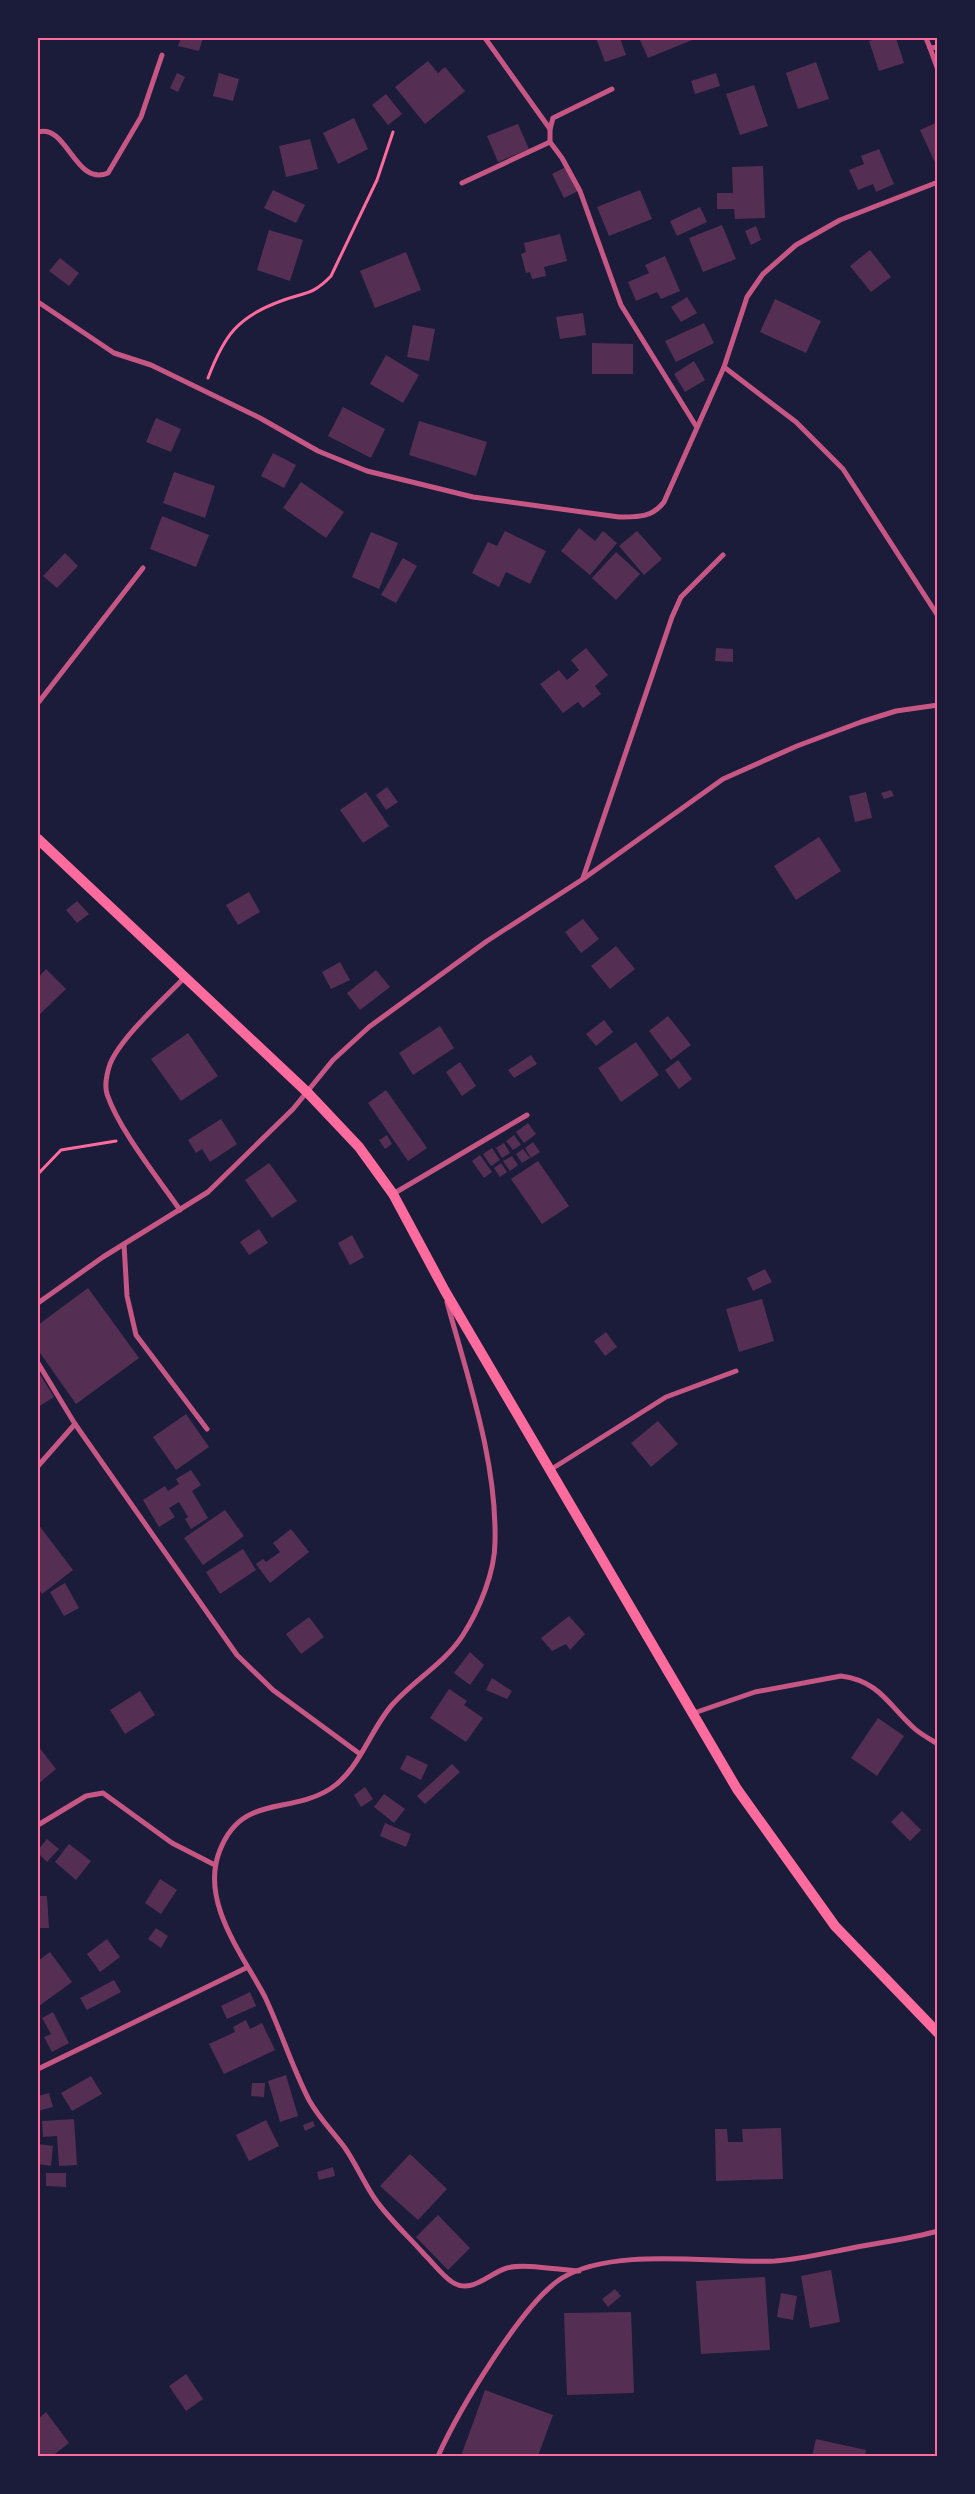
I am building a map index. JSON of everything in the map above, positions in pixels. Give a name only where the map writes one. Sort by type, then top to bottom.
[{"type":"main road","points":[[38,839],[308,1092],[359,1147],[393,1194],[445,1291],[737,1789],[835,1926],[938,2033]]},
{"type":"street","points":[[485,38],[550,129]]},
{"type":"street","points":[[926,38],[938,70]]},
{"type":"street","points":[[930,48],[938,46]]},
{"type":"street","points":[[38,132],[45,130],[54,134],[87,170],[99,175],[108,173],[140,117],[162,55]]},
{"type":"street","points":[[612,90],[553,118],[550,129],[550,142],[562,158],[580,191],[621,305],[696,426]]},
{"type":"street","points":[[462,183],[550,142]]},
{"type":"street","points":[[38,302],[114,353],[151,365],[203,390],[318,451],[366,471],[473,497],[619,517],[642,517],[660,508],[724,368],[747,297],[763,274],[777,259],[796,245],[840,220],[938,182]]},
{"type":"street","points":[[724,368],[796,422],[843,469],[938,616]]},
{"type":"street","points":[[583,878],[672,617],[682,597],[722,556]]},
{"type":"street","points":[[38,703],[143,568]]},
{"type":"street","points":[[38,1303],[124,1244],[208,1192],[245,1158],[308,1092],[333,1060],[369,1028],[487,941],[583,878],[717,784],[746,768],[861,722],[896,711],[938,705]]},
{"type":"street","points":[[180,1210],[131,1139],[107,1093],[106,1077],[111,1062],[129,1037],[185,977]]},
{"type":"street","points":[[393,1194],[527,1115]]},
{"type":"street","points":[[124,1244],[127,1296],[136,1335],[207,1429]]},
{"type":"street","points":[[445,1291],[483,1440],[491,1482],[495,1543],[493,1556],[473,1616],[462,1637],[444,1657],[394,1702],[342,1779],[328,1790],[314,1797],[261,1809],[236,1823],[229,1830],[215,1865],[215,1887],[233,1942],[246,1968],[264,1996],[297,2075],[315,2111],[345,2148],[376,2201],[450,2281],[460,2286],[471,2285],[501,2270],[514,2266],[579,2271]]},
{"type":"street","points":[[38,1363],[75,1424],[237,1655],[273,1690],[360,1754]]},
{"type":"street","points":[[550,1470],[666,1397],[736,1371]]},
{"type":"street","points":[[38,1466],[75,1424]]},
{"type":"street","points":[[694,1713],[754,1692],[841,1676],[855,1678],[875,1687],[916,1729],[938,1744]]},
{"type":"street","points":[[38,1824],[86,1796],[103,1793],[172,1842],[215,1865]]},
{"type":"street","points":[[38,2069],[246,1968]]},
{"type":"street","points":[[438,2456],[452,2427],[496,2356],[529,2310],[557,2282],[579,2271],[597,2266],[654,2259],[771,2261],[804,2259],[938,2231]]},
{"type":"path","points":[[203,390],[216,357],[234,329],[247,316],[281,301],[319,289],[331,276],[377,180],[393,132]]},
{"type":"path","points":[[38,1174],[61,1150],[131,1139]]},
{"type":"building","points":[[181,38],[203,38],[199,51],[178,46]]},
{"type":"building","points":[[596,38],[620,38],[626,55],[605,62]]},
{"type":"building","points":[[639,38],[697,38],[648,58]]},
{"type":"building","points":[[880,38],[896,38],[904,63],[879,71],[869,41]]},
{"type":"building","points":[[428,61],[438,73],[445,67],[465,91],[425,124],[395,87]]},
{"type":"building","points":[[816,62],[829,99],[798,109],[786,73]]},
{"type":"building","points":[[177,73],[185,77],[178,92],[170,88]]},
{"type":"building","points":[[219,73],[239,79],[233,101],[213,96]]},
{"type":"building","points":[[716,73],[720,86],[695,94],[691,81]]},
{"type":"building","points":[[754,85],[768,126],[740,135],[726,94]]},
{"type":"building","points":[[386,94],[402,114],[388,125],[372,105]]},
{"type":"building","points":[[354,118],[368,149],[338,164],[323,133]]},
{"type":"building","points":[[938,122],[938,169],[920,130]]},
{"type":"building","points":[[518,124],[529,149],[498,162],[487,136]]},
{"type":"building","points":[[310,139],[318,169],[286,177],[279,146]]},
{"type":"building","points":[[879,149],[894,184],[876,192],[873,184],[858,190],[849,170],[864,164],[861,156]]},
{"type":"building","points":[[763,166],[765,218],[735,219],[734,209],[717,209],[717,193],[733,193],[732,167]]},
{"type":"building","points":[[566,167],[578,191],[564,198],[552,174]]},
{"type":"building","points":[[273,190],[305,205],[296,223],[264,208]]},
{"type":"building","points":[[640,190],[652,219],[609,236],[597,207]]},
{"type":"building","points":[[700,207],[707,222],[677,236],[670,221]]},
{"type":"building","points":[[722,225],[736,259],[703,272],[689,238]]},
{"type":"building","points":[[756,226],[761,240],[751,245],[745,231]]},
{"type":"building","points":[[269,230],[303,240],[290,281],[257,270]]},
{"type":"building","points":[[560,234],[567,261],[544,267],[546,276],[532,279],[530,272],[526,273],[521,254],[526,252],[524,243]]},
{"type":"building","points":[[870,250],[891,277],[871,292],[850,266]]},
{"type":"building","points":[[406,252],[421,290],[375,308],[360,271]]},
{"type":"building","points":[[665,256],[680,291],[661,299],[657,292],[636,301],[628,282],[649,273],[645,265]]},
{"type":"building","points":[[60,258],[79,273],[69,286],[49,271]]},
{"type":"building","points":[[687,297],[697,313],[681,322],[671,307]]},
{"type":"building","points":[[775,299],[821,321],[806,353],[760,332]]},
{"type":"building","points":[[583,313],[586,335],[560,339],[556,317]]},
{"type":"building","points":[[704,323],[714,343],[676,362],[665,341]]},
{"type":"building","points":[[413,325],[435,329],[429,361],[407,357]]},
{"type":"building","points":[[592,343],[633,344],[633,374],[592,374]]},
{"type":"building","points":[[386,355],[419,375],[403,403],[370,384]]},
{"type":"building","points":[[694,361],[705,380],[685,392],[674,374]]},
{"type":"building","points":[[343,407],[385,429],[371,458],[328,436]]},
{"type":"building","points":[[156,418],[181,429],[171,452],[146,442]]},
{"type":"building","points":[[419,421],[487,442],[476,476],[409,455]]},
{"type":"building","points":[[273,453],[296,465],[284,488],[261,476]]},
{"type":"building","points":[[174,472],[215,486],[205,518],[163,503]]},
{"type":"building","points":[[301,482],[344,512],[326,538],[283,508]]},
{"type":"building","points":[[162,516],[209,535],[196,567],[150,549]]},
{"type":"building","points":[[579,528],[595,541],[603,531],[617,543],[590,575],[561,551]]},
{"type":"building","points":[[505,531],[546,551],[530,584],[506,572],[499,587],[472,573],[488,542],[497,546]]},
{"type":"building","points":[[637,531],[662,559],[644,575],[619,546]]},
{"type":"building","points":[[371,532],[398,543],[379,589],[352,577]]},
{"type":"building","points":[[616,552],[640,574],[616,600],[592,578]]},
{"type":"building","points":[[65,553],[78,566],[57,588],[43,576]]},
{"type":"building","points":[[403,558],[417,566],[396,603],[381,595]]},
{"type":"building","points":[[586,648],[608,675],[595,686],[601,694],[583,708],[578,702],[563,713],[540,684],[559,670],[567,680],[579,670],[571,660]]},
{"type":"building","points":[[716,648],[733,649],[733,662],[715,661]]},
{"type":"building","points":[[387,787],[398,802],[386,810],[376,795]]},
{"type":"building","points":[[891,790],[894,796],[884,799],[881,793]]},
{"type":"building","points":[[366,792],[389,826],[363,843],[340,810]]},
{"type":"building","points":[[866,792],[872,818],[855,822],[849,796]]},
{"type":"building","points":[[819,837],[841,871],[796,900],[774,866]]},
{"type":"building","points":[[249,892],[260,912],[238,925],[226,905]]},
{"type":"building","points":[[77,901],[89,914],[77,923],[66,910]]},
{"type":"building","points":[[583,919],[599,939],[581,953],[565,932]]},
{"type":"building","points":[[616,946],[635,969],[610,989],[591,966]]},
{"type":"building","points":[[340,962],[350,980],[331,989],[322,972]]},
{"type":"building","points":[[46,969],[66,989],[39,1015],[38,978]]},
{"type":"building","points":[[376,970],[390,987],[360,1010],[347,993]]},
{"type":"building","points":[[668,1016],[691,1045],[671,1060],[649,1031]]},
{"type":"building","points":[[604,1020],[613,1032],[596,1046],[586,1034]]},
{"type":"building","points":[[440,1026],[454,1048],[413,1075],[399,1053]]},
{"type":"building","points":[[188,1033],[218,1076],[181,1101],[151,1059]]},
{"type":"building","points":[[636,1042],[659,1075],[621,1102],[598,1068]]},
{"type":"building","points":[[531,1055],[537,1064],[514,1078],[508,1070]]},
{"type":"building","points":[[678,1060],[692,1079],[679,1089],[665,1070]]},
{"type":"building","points":[[460,1062],[476,1086],[462,1096],[446,1072]]},
{"type":"building","points":[[386,1090],[427,1148],[408,1161],[368,1103]]},
{"type":"building","points":[[221,1119],[237,1144],[210,1162],[202,1149],[196,1153],[188,1140]]},
{"type":"building","points":[[528,1123],[536,1134],[524,1143],[516,1132]]},
{"type":"building","points":[[387,1135],[392,1144],[385,1149],[379,1140]]},
{"type":"building","points":[[514,1135],[521,1145],[513,1150],[506,1141]]},
{"type":"building","points":[[533,1142],[540,1152],[531,1158],[525,1148]]},
{"type":"building","points":[[504,1143],[510,1153],[502,1158],[496,1148]]},
{"type":"building","points":[[492,1148],[500,1160],[491,1166],[483,1154]]},
{"type":"building","points":[[523,1149],[530,1158],[522,1163],[516,1154]]},
{"type":"building","points":[[480,1155],[492,1172],[484,1178],[472,1161]]},
{"type":"building","points":[[512,1156],[518,1165],[510,1171],[503,1161]]},
{"type":"building","points":[[538,1161],[569,1206],[542,1224],[511,1179]]},
{"type":"building","points":[[269,1163],[297,1201],[272,1218],[245,1180]]},
{"type":"building","points":[[501,1163],[507,1172],[500,1177],[494,1168]]},
{"type":"building","points":[[259,1229],[268,1243],[249,1255],[240,1242]]},
{"type":"building","points":[[352,1235],[364,1257],[350,1265],[338,1243]]},
{"type":"building","points":[[765,1269],[772,1282],[753,1291],[747,1278]]},
{"type":"building","points":[[88,1288],[139,1358],[76,1404],[38,1350],[38,1325]]},
{"type":"building","points":[[762,1299],[774,1341],[739,1352],[726,1309]]},
{"type":"building","points":[[606,1332],[617,1347],[605,1356],[594,1341]]},
{"type":"building","points":[[38,1371],[54,1397],[38,1407]]},
{"type":"building","points":[[186,1414],[209,1447],[176,1470],[153,1437]]},
{"type":"building","points":[[658,1421],[678,1444],[651,1467],[631,1443]]},
{"type":"building","points":[[191,1470],[201,1485],[192,1491],[208,1518],[191,1529],[185,1519],[188,1517],[179,1502],[169,1508],[175,1517],[159,1527],[143,1500],[165,1486],[168,1491],[179,1484],[176,1479]]},
{"type":"building","points":[[225,1510],[244,1536],[203,1565],[184,1538]]},
{"type":"building","points":[[38,1524],[73,1570],[42,1594],[38,1588]]},
{"type":"building","points":[[291,1529],[309,1552],[270,1583],[256,1564],[263,1559],[266,1562],[280,1552],[273,1543]]},
{"type":"building","points":[[243,1549],[256,1570],[220,1594],[206,1572]]},
{"type":"building","points":[[65,1583],[79,1608],[64,1616],[50,1592]]},
{"type":"building","points":[[569,1616],[585,1634],[570,1650],[566,1644],[552,1651],[541,1638]]},
{"type":"building","points":[[309,1617],[324,1637],[301,1654],[286,1634]]},
{"type":"building","points":[[470,1652],[484,1665],[470,1685],[454,1673]]},
{"type":"building","points":[[492,1678],[512,1691],[507,1699],[486,1690]]},
{"type":"building","points":[[449,1689],[467,1701],[464,1705],[483,1718],[466,1742],[430,1718]]},
{"type":"building","points":[[140,1691],[155,1715],[125,1734],[110,1710]]},
{"type":"building","points":[[878,1718],[904,1736],[877,1776],[851,1758]]},
{"type":"building","points":[[38,1746],[56,1769],[38,1784]]},
{"type":"building","points":[[407,1755],[428,1765],[421,1780],[400,1769]]},
{"type":"building","points":[[452,1764],[460,1772],[425,1804],[417,1796]]},
{"type":"building","points":[[365,1787],[373,1799],[361,1807],[354,1795]]},
{"type":"building","points":[[384,1794],[405,1809],[394,1823],[374,1807]]},
{"type":"building","points":[[902,1811],[921,1830],[910,1841],[891,1822]]},
{"type":"building","points":[[385,1823],[411,1834],[406,1847],[380,1836]]},
{"type":"building","points":[[47,1839],[59,1849],[47,1862],[38,1853],[38,1850]]},
{"type":"building","points":[[69,1844],[91,1861],[76,1880],[55,1862]]},
{"type":"building","points":[[160,1879],[177,1890],[161,1914],[145,1903]]},
{"type":"building","points":[[38,1896],[47,1896],[49,1928],[38,1928]]},
{"type":"building","points":[[156,1928],[168,1936],[161,1948],[148,1939]]},
{"type":"building","points":[[107,1939],[120,1957],[100,1972],[87,1954]]},
{"type":"building","points":[[50,1952],[72,1982],[39,2006],[38,1961]]},
{"type":"building","points":[[114,1980],[121,1992],[87,2010],[80,1998]]},
{"type":"building","points":[[250,1992],[256,2006],[227,2019],[221,2006]]},
{"type":"building","points":[[53,2012],[69,2043],[52,2052],[44,2037],[51,2034],[42,2018]]},
{"type":"building","points":[[246,2020],[250,2029],[262,2023],[275,2050],[224,2074],[209,2044],[235,2032],[233,2027]]},
{"type":"building","points":[[286,2075],[298,2116],[280,2122],[268,2081]]},
{"type":"building","points":[[91,2076],[102,2094],[72,2111],[61,2093]]},
{"type":"building","points":[[252,2083],[265,2083],[264,2097],[251,2096]]},
{"type":"building","points":[[49,2093],[53,2107],[38,2111],[38,2096]]},
{"type":"building","points":[[74,2119],[77,2165],[59,2166],[57,2136],[43,2137],[42,2121]]},
{"type":"building","points":[[266,2120],[279,2146],[249,2161],[236,2135]]},
{"type":"building","points":[[38,2121],[40,2121],[39,2137],[38,2137]]},
{"type":"building","points":[[313,2121],[315,2126],[305,2131],[303,2125]]},
{"type":"building","points":[[781,2128],[783,2179],[716,2181],[715,2129],[727,2129],[728,2142],[743,2142],[742,2129]]},
{"type":"building","points":[[38,2144],[53,2146],[51,2166],[38,2164]]},
{"type":"building","points":[[410,2154],[447,2189],[418,2220],[380,2186]]},
{"type":"building","points":[[333,2167],[335,2176],[319,2180],[317,2172]]},
{"type":"building","points":[[46,2173],[66,2173],[66,2187],[46,2186]]},
{"type":"building","points":[[438,2215],[470,2248],[448,2270],[416,2237]]},
{"type":"building","points":[[831,2270],[840,2322],[810,2328],[801,2276]]},
{"type":"building","points":[[765,2277],[770,2350],[701,2354],[696,2281]]},
{"type":"building","points":[[615,2289],[621,2296],[608,2307],[602,2299]]},
{"type":"building","points":[[781,2293],[797,2296],[793,2320],[777,2317]]},
{"type":"building","points":[[631,2312],[634,2393],[567,2395],[564,2313]]},
{"type":"building","points":[[186,2374],[203,2399],[186,2411],[169,2386]]},
{"type":"building","points":[[485,2390],[553,2415],[538,2456],[461,2456]]},
{"type":"building","points":[[46,2412],[69,2443],[55,2454],[58,2456],[38,2456],[38,2419]]},
{"type":"building","points":[[816,2439],[866,2450],[865,2456],[812,2456]]}]
